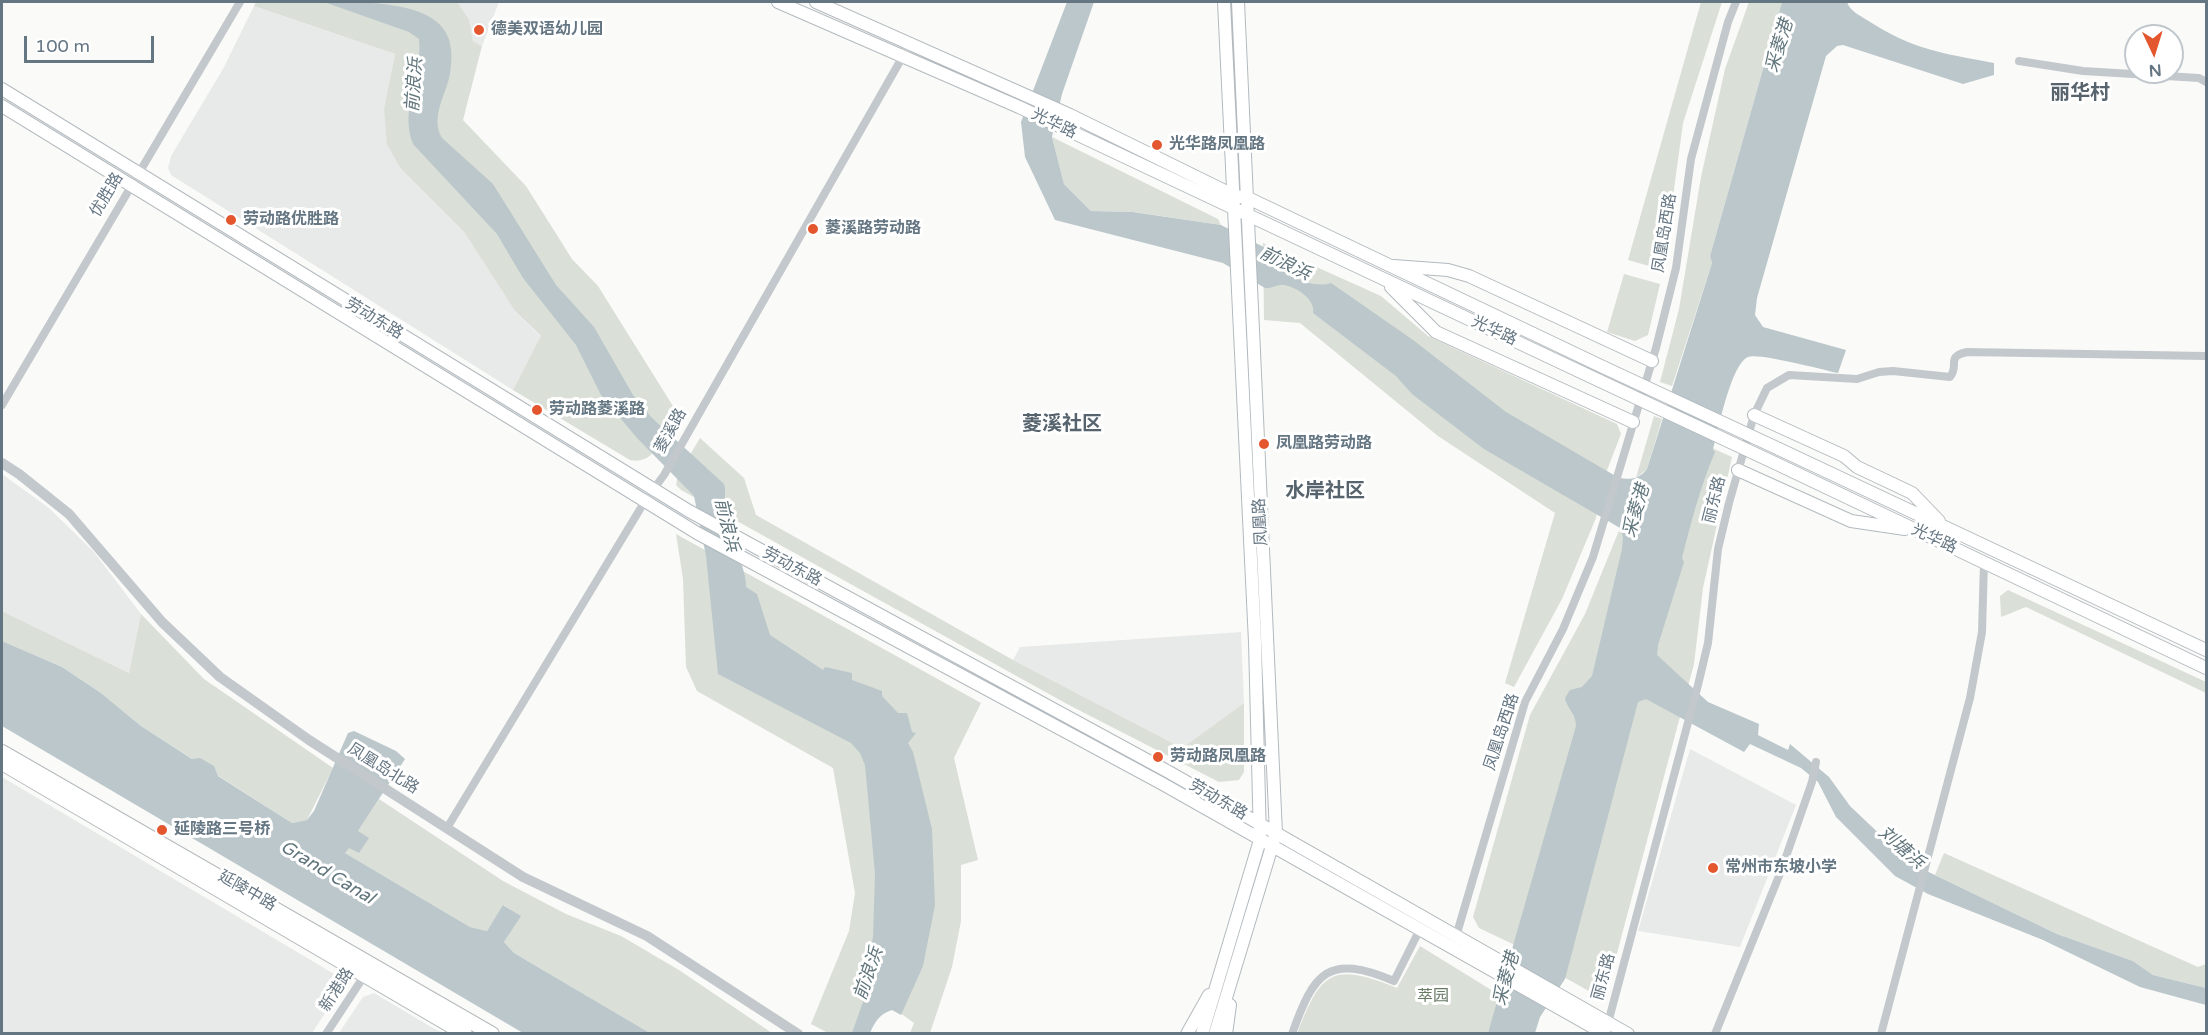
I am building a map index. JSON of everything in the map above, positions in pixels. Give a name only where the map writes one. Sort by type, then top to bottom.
[{"type":"main road","name":"光华路","points":[[778,2],[1019,107],[1234,211],[1775,463],[2206,668]]},
{"type":"main road","name":"光华路","points":[[816,2],[1070,115],[1235,196],[1248,198],[2206,650]]},
{"type":"main road","name":"凤凰路","points":[[1215,1034],[1260,840],[1261,824],[1255,634],[1224,2]]},
{"type":"main road","name":"凤凰路","points":[[1202,1034],[1274,849],[1276,833],[1246,234],[1248,198],[1238,2]]},
{"type":"main road","name":"劳动东路","points":[[2,89],[689,511],[1261,824],[1505,963],[1564,1006]]},
{"type":"main road","name":"劳动东路","points":[[2,106],[129,186],[698,532],[1260,840],[1498,976],[1564,1006]]},
{"type":"main road","points":[[1386,265],[1448,270],[1469,276],[1652,361]]},
{"type":"main road","points":[[1386,281],[1436,332],[1634,422]]},
{"type":"main road","points":[[1754,415],[1844,456],[1857,467],[1912,493],[1944,527]]},
{"type":"main road","points":[[1738,470],[1851,521],[1917,531]]},
{"type":"main road","name":"延陵中路","points":[[2,752],[374,964],[492,1034]]},
{"type":"main road","name":"延陵中路","points":[[2,763],[465,1034]]},
{"type":"main road","points":[[1187,1034],[1228,972]]},
{"type":"main road","points":[[1226,1034],[1228,972]]},
{"type":"main road","points":[[1564,1006],[1606,1028],[1628,1034]]},
{"type":"street","name":"优胜路","points":[[2,405],[129,186],[240,2]]},
{"type":"street","name":"凤凰岛西路","points":[[1452,949],[1525,702],[1563,630],[1601,532],[1620,469],[1652,361],[1676,268],[1691,159],[1728,22],[1736,2]]},
{"type":"street","name":"菱溪路","points":[[447,828],[645,501],[664,475],[910,42]]},
{"type":"street","points":[[2019,61],[2083,71],[2199,78],[2206,82]]},
{"type":"street","name":"丽东路","points":[[1606,1028],[1708,644],[1718,549],[1754,415],[1767,388],[1789,375],[1857,379],[1879,372],[1893,371],[1950,377],[1953,374],[1954,358],[1957,354],[1967,352],[2206,356]]},
{"type":"street","name":"凤凰岛北路","points":[[2,464],[20,474],[69,514],[162,622],[220,677],[338,758],[523,877],[647,936],[798,1034]]},
{"type":"street","points":[[1881,1034],[1970,698],[1982,632],[1984,562]]},
{"type":"street","points":[[1715,1034],[1781,871],[1812,782],[1816,762]]},
{"type":"street","points":[[1292,1034],[1305,996],[1320,976],[1342,968],[1359,970],[1394,981],[1419,931]]},
{"type":"street","name":"新港路","points":[[327,1034],[364,975],[374,964]]},
{"type":"shaded area","name":"德美双语幼儿园","points":[[457,2],[499,2],[482,46],[473,41],[469,19]]},
{"type":"shaded area","points":[[254,6],[395,54],[384,108],[401,169],[464,232],[515,311],[541,337],[513,390],[171,175],[168,168],[171,156],[223,69]]},
{"type":"shaded area","points":[[2,474],[49,508],[94,552],[141,614],[129,673],[2,611]]},
{"type":"shaded area","points":[[1241,632],[1244,703],[1182,748],[1013,660],[1020,647]]},
{"type":"shaded area","name":"常州市东坡小学","points":[[1690,749],[1796,805],[1740,947],[1638,931]]},
{"type":"shaded area","points":[[2,777],[346,981],[312,1033],[2,1033]]},
{"type":"shaded area","points":[[374,993],[443,1033],[339,1033],[363,997]]},
{"type":"green space","points":[[256,2],[457,2],[469,19],[473,41],[482,46],[463,120],[526,186],[572,259],[598,286],[676,411],[654,452],[647,458],[630,460],[513,390],[541,336],[515,311],[464,232],[401,169],[387,144],[384,108],[395,54],[254,6]]},
{"type":"green space","points":[[1701,2],[1722,2],[1683,123],[1663,270],[1628,260]]},
{"type":"green space","points":[[1749,2],[1782,2],[1710,256],[1712,263],[1672,386],[1660,382],[1679,309],[1701,177],[1725,69]]},
{"type":"green space","points":[[1052,137],[1218,219],[1221,225],[1135,212],[1091,211],[1064,184]]},
{"type":"green space","points":[[1263,243],[1381,296],[1428,336],[1617,424],[1621,434],[1604,478],[1596,518],[1562,599],[1514,687],[1505,683],[1555,513],[1438,436],[1300,323],[1264,320]]},
{"type":"green space","points":[[1624,274],[1660,284],[1648,335],[1635,341],[1607,332]]},
{"type":"green space","points":[[1654,416],[1662,419],[1647,469],[1636,478]]},
{"type":"green space","points":[[700,438],[744,478],[756,515],[1013,660],[1182,748],[1244,703],[1244,772],[1239,780],[1219,782],[1067,704],[681,490],[676,485],[678,475]]},
{"type":"green space","points":[[1701,443],[1732,457],[1703,588],[1694,664],[1608,987],[1596,995],[1553,971]]},
{"type":"green space","points":[[1620,528],[1633,531],[1521,948],[1479,928],[1473,917],[1530,715],[1585,614]]},
{"type":"green space","points":[[676,534],[981,703],[954,758],[978,860],[961,865],[961,921],[952,967],[930,1033],[910,1033],[914,1023],[886,1003],[857,1033],[828,1033],[811,1024],[849,931],[855,893],[833,768],[697,691],[686,667],[683,579]]},
{"type":"green space","points":[[2008,590],[2206,682],[2206,693],[2026,607],[2001,617],[2000,596]]},
{"type":"green space","points":[[2,611],[129,673],[141,614],[204,679],[333,768],[307,820],[292,823],[141,726],[101,693],[62,667],[2,641]]},
{"type":"green space","points":[[379,799],[503,881],[566,914],[621,936],[679,970],[772,1033],[650,1033],[514,953],[504,942],[520,916],[504,905],[487,931],[470,927],[345,853],[348,847],[368,839],[358,831]]},
{"type":"green space","points":[[1944,853],[2198,967],[2206,964],[2206,988],[2153,975],[2133,961],[2057,934],[1935,875]]},
{"type":"green space","name":"萃园","points":[[1420,946],[1501,996],[1488,1033],[1297,1034],[1322,985],[1332,978],[1357,975],[1397,988]]},
{"type":"water","name":"前浪浜","points":[[324,2],[362,2],[402,7],[436,21],[446,33],[451,49],[451,62],[438,119],[442,138],[493,184],[556,285],[594,327],[633,395],[651,417],[724,484],[726,522],[743,569],[746,587],[757,594],[770,635],[823,670],[825,667],[852,673],[852,680],[882,691],[882,696],[898,713],[907,713],[912,732],[916,733],[908,743],[913,752],[932,829],[935,905],[923,966],[901,1015],[892,1010],[884,1014],[870,1033],[852,1033],[863,1002],[860,997],[853,995],[873,938],[875,874],[865,765],[860,753],[851,743],[718,674],[706,556],[694,496],[637,438],[601,395],[576,345],[523,278],[497,234],[413,144],[409,131],[409,118],[418,65],[419,39],[409,32]]},
{"type":"water","points":[[1067,2],[1094,2],[1062,94],[1052,137],[1064,184],[1091,211],[1133,212],[1221,225],[1285,258],[1288,269],[1298,279],[1315,284],[1331,283],[1413,340],[1506,412],[1623,479],[1638,477],[1647,469],[1712,263],[1710,256],[1782,2],[1847,2],[1850,8],[1858,14],[1899,38],[1943,53],[1994,63],[1994,75],[1963,84],[1843,45],[1837,46],[1826,56],[1757,298],[1755,315],[1763,327],[1846,350],[1838,373],[1764,357],[1748,357],[1742,362],[1726,399],[1713,450],[1715,452],[1692,518],[1682,558],[1684,562],[1658,645],[1657,655],[1708,702],[1759,724],[1758,735],[1788,750],[1790,744],[1829,777],[1850,806],[1910,863],[2057,934],[2133,961],[2153,975],[2206,988],[2206,1005],[2140,987],[2043,940],[1928,894],[1895,876],[1836,817],[1818,782],[1801,768],[1750,744],[1744,752],[1646,699],[1638,702],[1565,979],[1540,1017],[1535,1033],[1488,1033],[1576,726],[1575,718],[1565,698],[1570,690],[1582,687],[1592,676],[1622,549],[1623,537],[1620,528],[1484,449],[1412,394],[1396,376],[1313,313],[1309,299],[1294,288],[1281,285],[1265,288],[1223,263],[1055,220],[1025,157],[1021,122]]},
{"type":"water","name":"Grand Canal","points":[[2,641],[62,667],[101,693],[141,726],[192,759],[200,758],[214,766],[218,776],[292,823],[307,820],[314,811],[348,733],[354,731],[396,751],[405,759],[358,831],[369,838],[359,853],[349,848],[345,853],[470,927],[487,931],[503,905],[521,916],[504,942],[514,953],[650,1033],[523,1033],[2,726]]},
{"type":"place","name":"德美双语幼儿园","points":[[479,30]]},
{"type":"place","name":"光华路凤凰路","points":[[1157,145]]},
{"type":"place","name":"劳动路优胜路","points":[[231,220]]},
{"type":"place","name":"菱溪路劳动路","points":[[813,229]]},
{"type":"place","name":"劳动路菱溪路","points":[[537,410]]},
{"type":"place","name":"凤凰路劳动路","points":[[1264,444]]},
{"type":"place","name":"劳动路凤凰路","points":[[1158,757]]},
{"type":"place","name":"延陵路三号桥","points":[[162,830]]},
{"type":"place","name":"常州市东坡小学","points":[[1713,868]]},
{"type":"district","name":"丽华村","points":[[2080,94]]},
{"type":"district","name":"菱溪社区","points":[[1062,425]]},
{"type":"district","name":"水岸社区","points":[[1325,492]]},
{"type":"water label","name":"采菱港","points":[[1780,46]]},
{"type":"water label","name":"采菱港","points":[[1637,511]]},
{"type":"water label","name":"刘塘浜","points":[[1901,848]]},
{"type":"water label","name":"采菱港","points":[[1507,979]]}]
